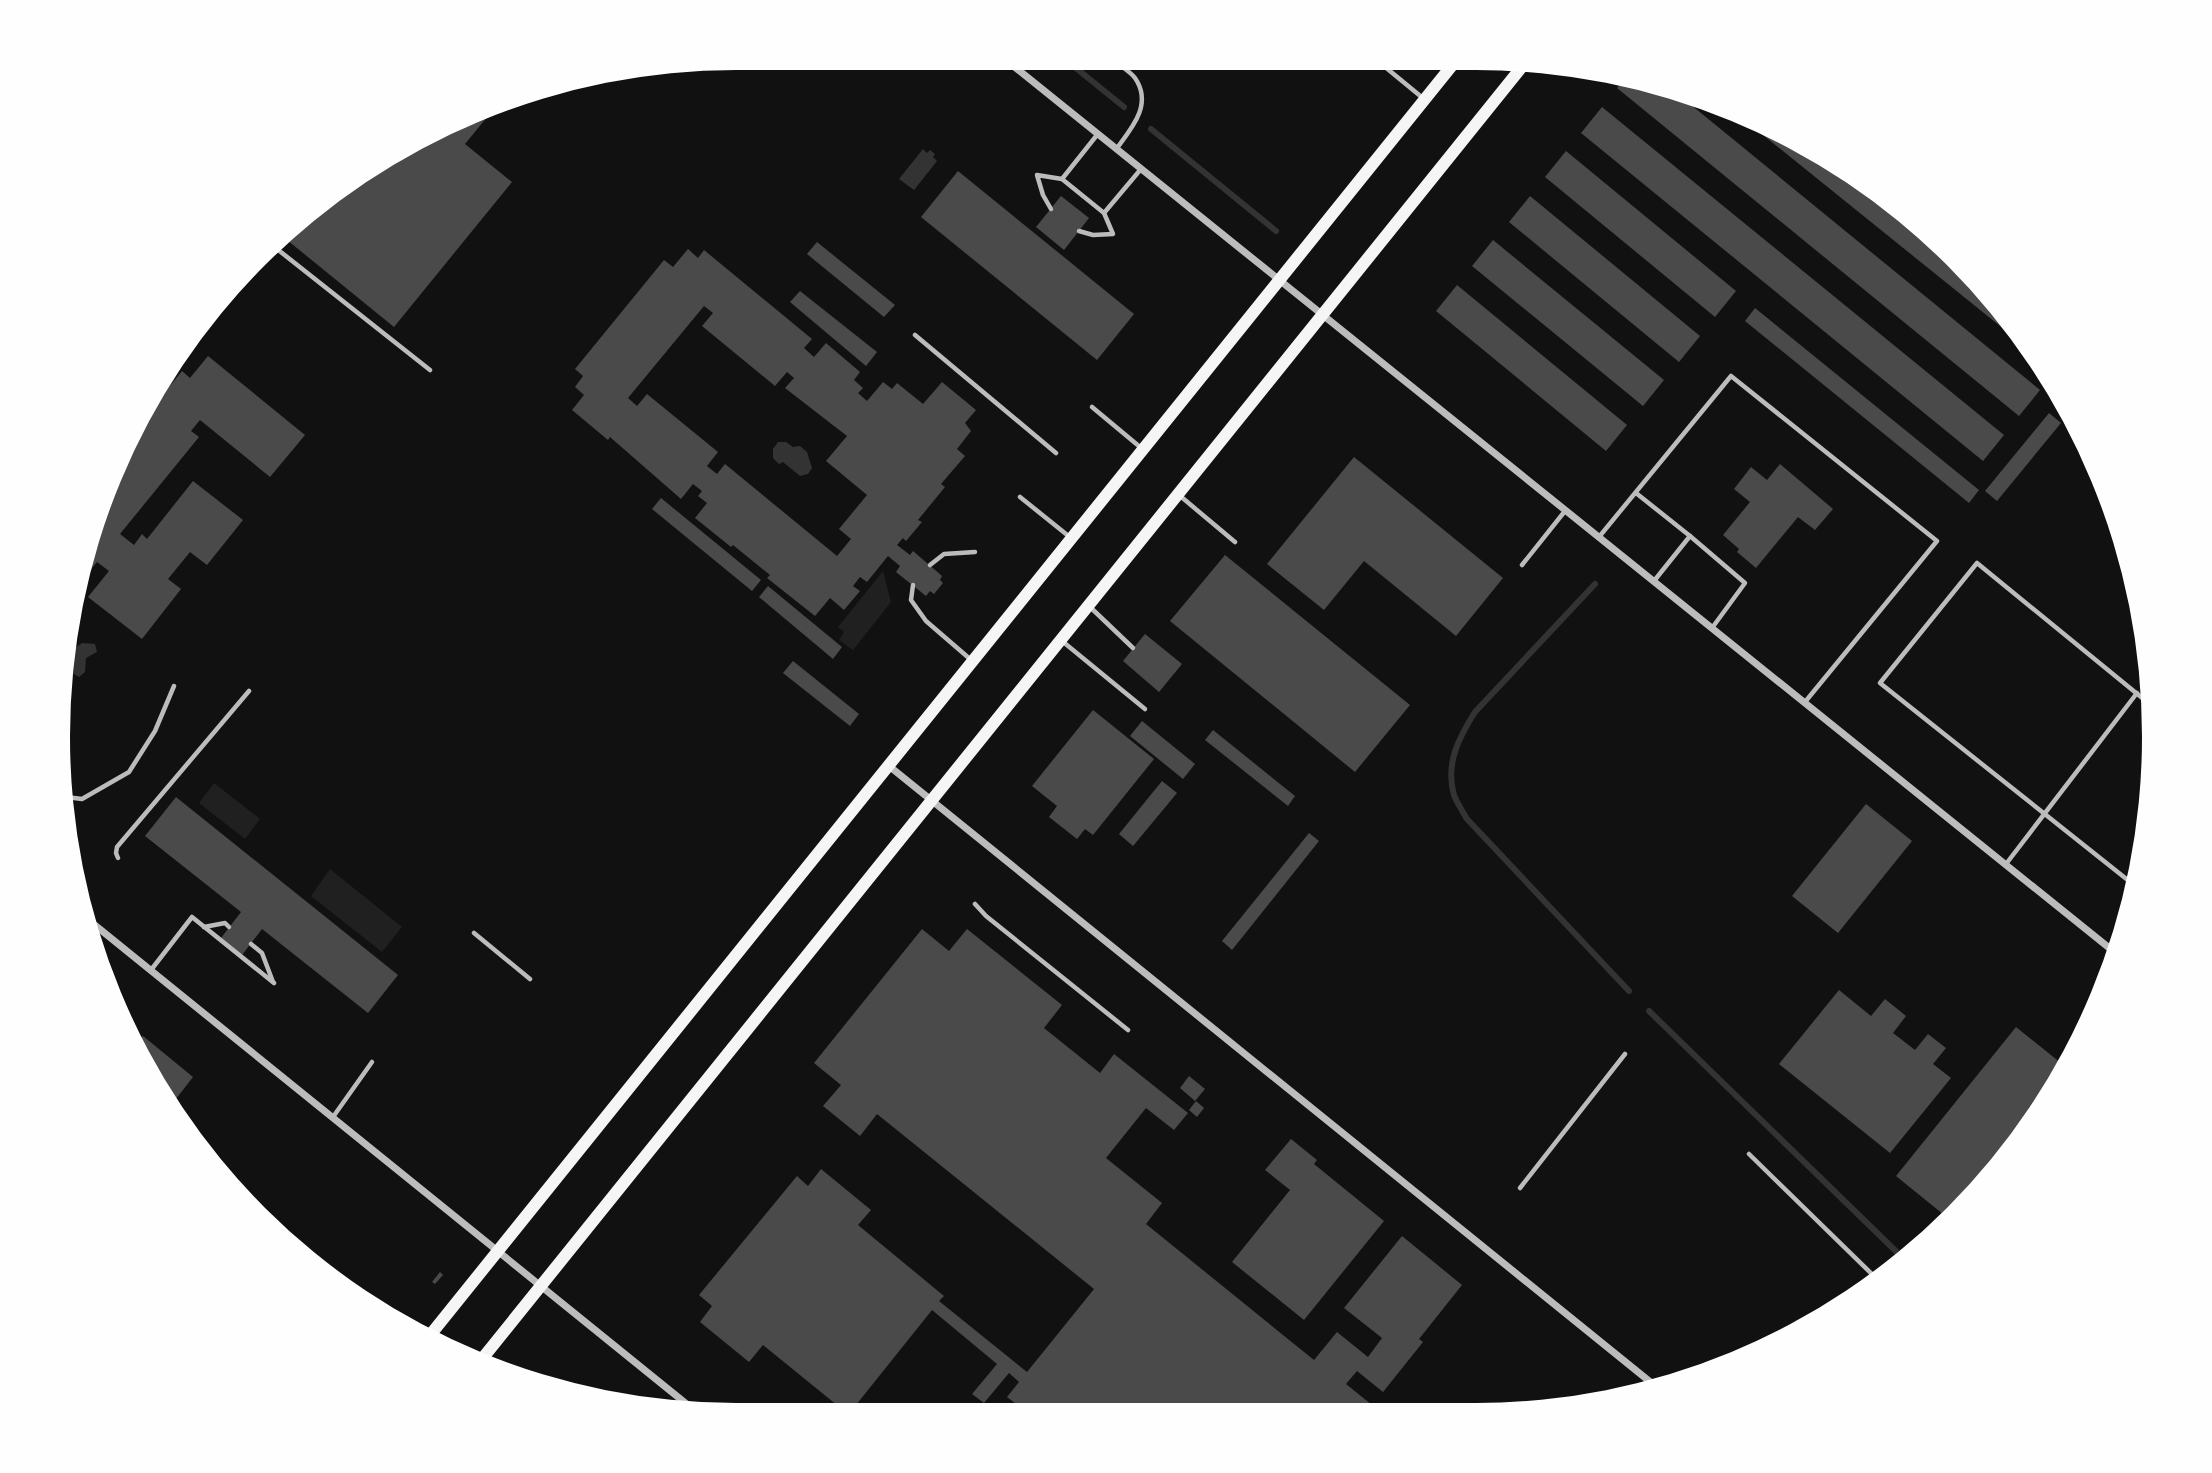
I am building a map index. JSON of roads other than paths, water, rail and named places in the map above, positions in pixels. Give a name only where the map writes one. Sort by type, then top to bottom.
[{"type":"main road","points":[[434,1330],[1449,70]]},
{"type":"main road","points":[[486,1354],[1519,71]]},
{"type":"street","points":[[1018,70],[2108,947]]},
{"type":"street","points":[[889,766],[1648,1380]]},
{"type":"street","points":[[98,928],[683,1401]]},
{"type":"lane","points":[[1117,149],[1140,116],[1142,95],[1135,78],[1125,70]]},
{"type":"lane","points":[[1389,70],[1425,100]]},
{"type":"lane","points":[[1062,179],[1098,134]]},
{"type":"lane","points":[[1104,214],[1141,169]]},
{"type":"lane","points":[[1051,209],[1037,175],[1062,179],[1104,214],[1113,234],[1093,235],[1079,231]]},
{"type":"lane","points":[[280,251],[430,370]]},
{"type":"lane","points":[[915,335],[1056,453]]},
{"type":"lane","points":[[1600,537],[1731,376],[1937,541],[1805,702]]},
{"type":"lane","points":[[1091,408],[1144,450]]},
{"type":"lane","points":[[1636,493],[1745,583],[1712,628]]},
{"type":"lane","points":[[1178,494],[1235,542]]},
{"type":"lane","points":[[1020,497],[1072,539]]},
{"type":"lane","points":[[1522,565],[1566,510]]},
{"type":"lane","points":[[1654,582],[1690,536]]},
{"type":"lane","points":[[930,565],[944,554],[975,552]]},
{"type":"lane","points":[[2126,879],[1880,684],[1977,563],[2141,697]]},
{"type":"lane","points":[[913,585],[911,600],[926,621],[974,661]]},
{"type":"lane","points":[[1088,605],[1133,648]]},
{"type":"lane","points":[[1060,640],[1145,709]]},
{"type":"lane","points":[[73,798],[82,799],[129,772],[155,731],[174,686]]},
{"type":"lane","points":[[118,858],[117,847],[249,691]]},
{"type":"lane","points":[[2006,864],[2137,693]]},
{"type":"lane","points":[[975,904],[986,916],[1128,1030]]},
{"type":"lane","points":[[150,970],[192,918],[274,983],[262,953],[251,944]]},
{"type":"lane","points":[[204,928],[225,923],[229,927]]},
{"type":"lane","points":[[474,933],[530,979]]},
{"type":"lane","points":[[1520,1188],[1625,1054]]},
{"type":"lane","points":[[333,1117],[372,1062]]},
{"type":"lane","points":[[1749,1154],[1871,1273]]},
{"type":"waterway","points":[[1078,70],[1124,107]]},
{"type":"waterway","points":[[1151,129],[1276,231]]},
{"type":"waterway","points":[[1595,584],[1475,712],[1455,751],[1452,784],[1455,798],[1467,819],[1629,991]]},
{"type":"waterway","points":[[1649,1011],[1897,1252]]}]
